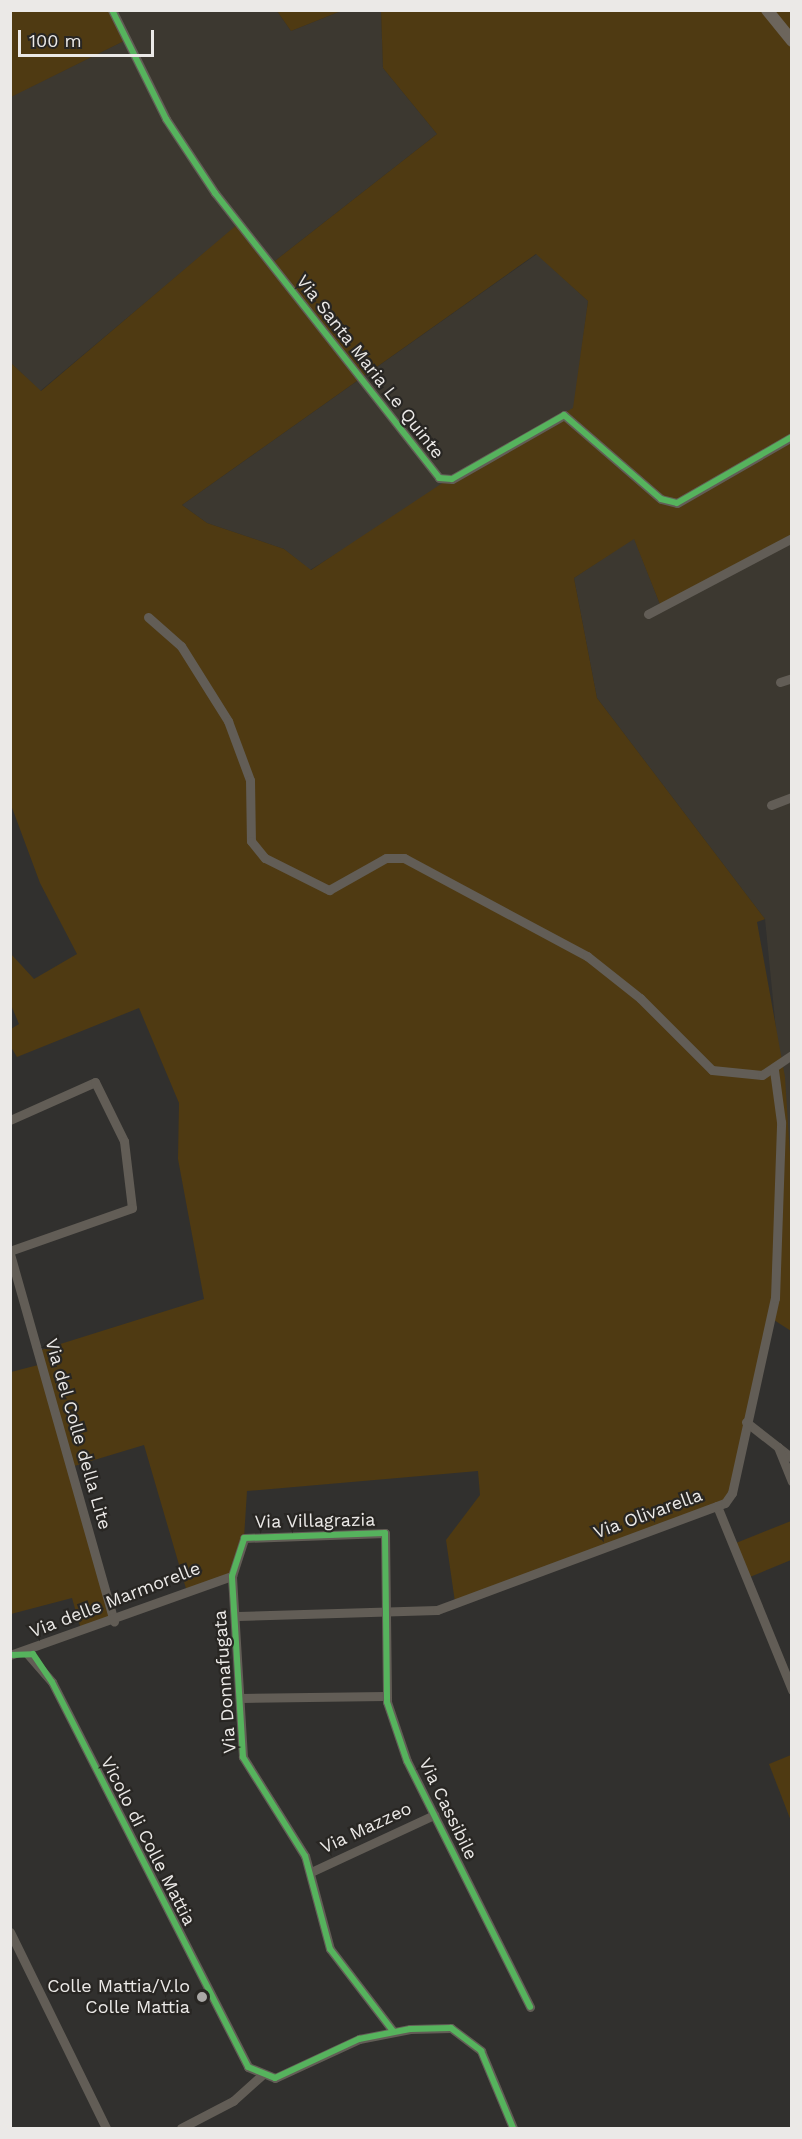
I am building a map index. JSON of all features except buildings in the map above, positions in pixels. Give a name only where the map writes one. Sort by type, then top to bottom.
[{"type":"main road","points":[[767,10],[792,41]]},
{"type":"street","name":"Via Santa Maria Le Quinte","points":[[112,10],[165,119],[215,193],[439,478],[452,479],[564,415],[662,499],[677,503],[792,437]]},
{"type":"street","points":[[648,614],[792,538]]},
{"type":"street","points":[[148,617],[181,646],[228,721],[250,780],[251,841],[262,856],[329,890],[386,858],[404,858],[579,951],[640,998],[709,1069],[737,1077],[774,1070],[792,1055]]},
{"type":"street","points":[[780,682],[792,678]]},
{"type":"street","points":[[771,805],[792,797]]},
{"type":"street","name":"Via Olivarella","points":[[237,1616],[437,1610],[717,1506],[732,1493],[775,1298],[781,1122],[774,1070]]},
{"type":"street","points":[[10,1120],[95,1082],[124,1141],[132,1208],[10,1253]]},
{"type":"street","name":"Via del Colle della Lite","points":[[10,1253],[114,1622]]},
{"type":"street","points":[[746,1422],[792,1458]]},
{"type":"street","points":[[777,1445],[792,1481]]},
{"type":"street","points":[[717,1506],[792,1690]]},
{"type":"street","name":"Via Villagrazia","points":[[232,1576],[244,1538],[385,1533],[387,1612]]},
{"type":"street","name":"Via delle Marmorelle","points":[[10,1655],[26,1652],[114,1622],[232,1576]]},
{"type":"street","name":"Via Donnafugata","points":[[232,1576],[237,1616],[245,1762],[311,1872],[330,1949],[393,2031]]},
{"type":"street","name":"Via Cassibile","points":[[387,1612],[385,1696],[407,1761],[530,2007]]},
{"type":"street","name":"Vicolo di Colle Mattia","points":[[26,1652],[52,1682],[232,2045],[261,2076]]},
{"type":"street","points":[[241,1698],[385,1696]]},
{"type":"street","name":"Via Mazzeo","points":[[311,1872],[434,1815]]},
{"type":"street","points":[[10,1932],[106,2128]]},
{"type":"street","points":[[181,2128],[233,2101],[261,2076],[278,2077],[348,2043],[393,2031],[448,2027],[471,2038],[487,2061],[513,2128]]},
{"type":"shaded area","points":[[11,11],[112,11],[126,40],[11,97]]},
{"type":"shaded area","points":[[112,11],[277,11],[291,31],[341,11],[381,11],[383,68],[437,134],[271,264],[239,224],[40,391],[11,363],[10,97],[126,40]]},
{"type":"shaded area","points":[[277,11],[341,11],[291,31]]},
{"type":"shaded area","points":[[381,11],[791,11],[791,537],[661,607],[634,539],[574,578],[597,698],[765,919],[757,922],[785,1077],[791,1171],[791,1331],[774,1320],[732,1493],[717,1506],[455,1602],[446,1540],[480,1495],[478,1471],[247,1491],[244,1538],[232,1576],[187,1592],[144,1445],[71,1467],[114,1622],[82,1633],[72,1598],[11,1614],[11,1372],[42,1364],[38,1351],[204,1299],[178,1159],[179,1103],[139,1008],[17,1057],[11,1047],[11,1029],[19,1024],[11,1005],[11,954],[34,979],[77,954],[40,883],[11,805],[11,363],[41,391],[239,223],[271,264],[437,134],[383,68]],"holes":[[[536,254],[588,301],[573,408],[447,480],[311,570],[284,549],[207,523],[182,505]]]},
{"type":"shaded area","points":[[537,254],[588,301],[574,408],[310,570],[284,549],[207,523],[182,505]]},
{"type":"shaded area","points":[[634,538],[661,607],[791,540],[790,1171],[765,919],[597,698],[574,578]]},
{"type":"shaded area","points":[[791,1521],[791,1560],[750,1577],[736,1543]]},
{"type":"shaded area","points":[[791,1755],[791,1821],[769,1764]]},
{"type":"cycle path","points":[[112,10],[166,119],[215,193],[439,478],[452,479],[564,415],[661,499],[677,503],[792,437]]},
{"type":"cycle path","points":[[393,2031],[330,1949],[305,1856],[243,1757],[232,1576],[244,1538],[385,1533],[387,1702],[407,1761],[530,2007]]},
{"type":"cycle path","points":[[10,1655],[33,1654],[52,1682],[248,2067],[275,2078],[359,2039],[410,2029],[451,2028],[481,2051],[513,2128]]},
{"type":"place","name":"Colle Mattia/V.lo Colle Mattia","points":[[202,1997]]}]
